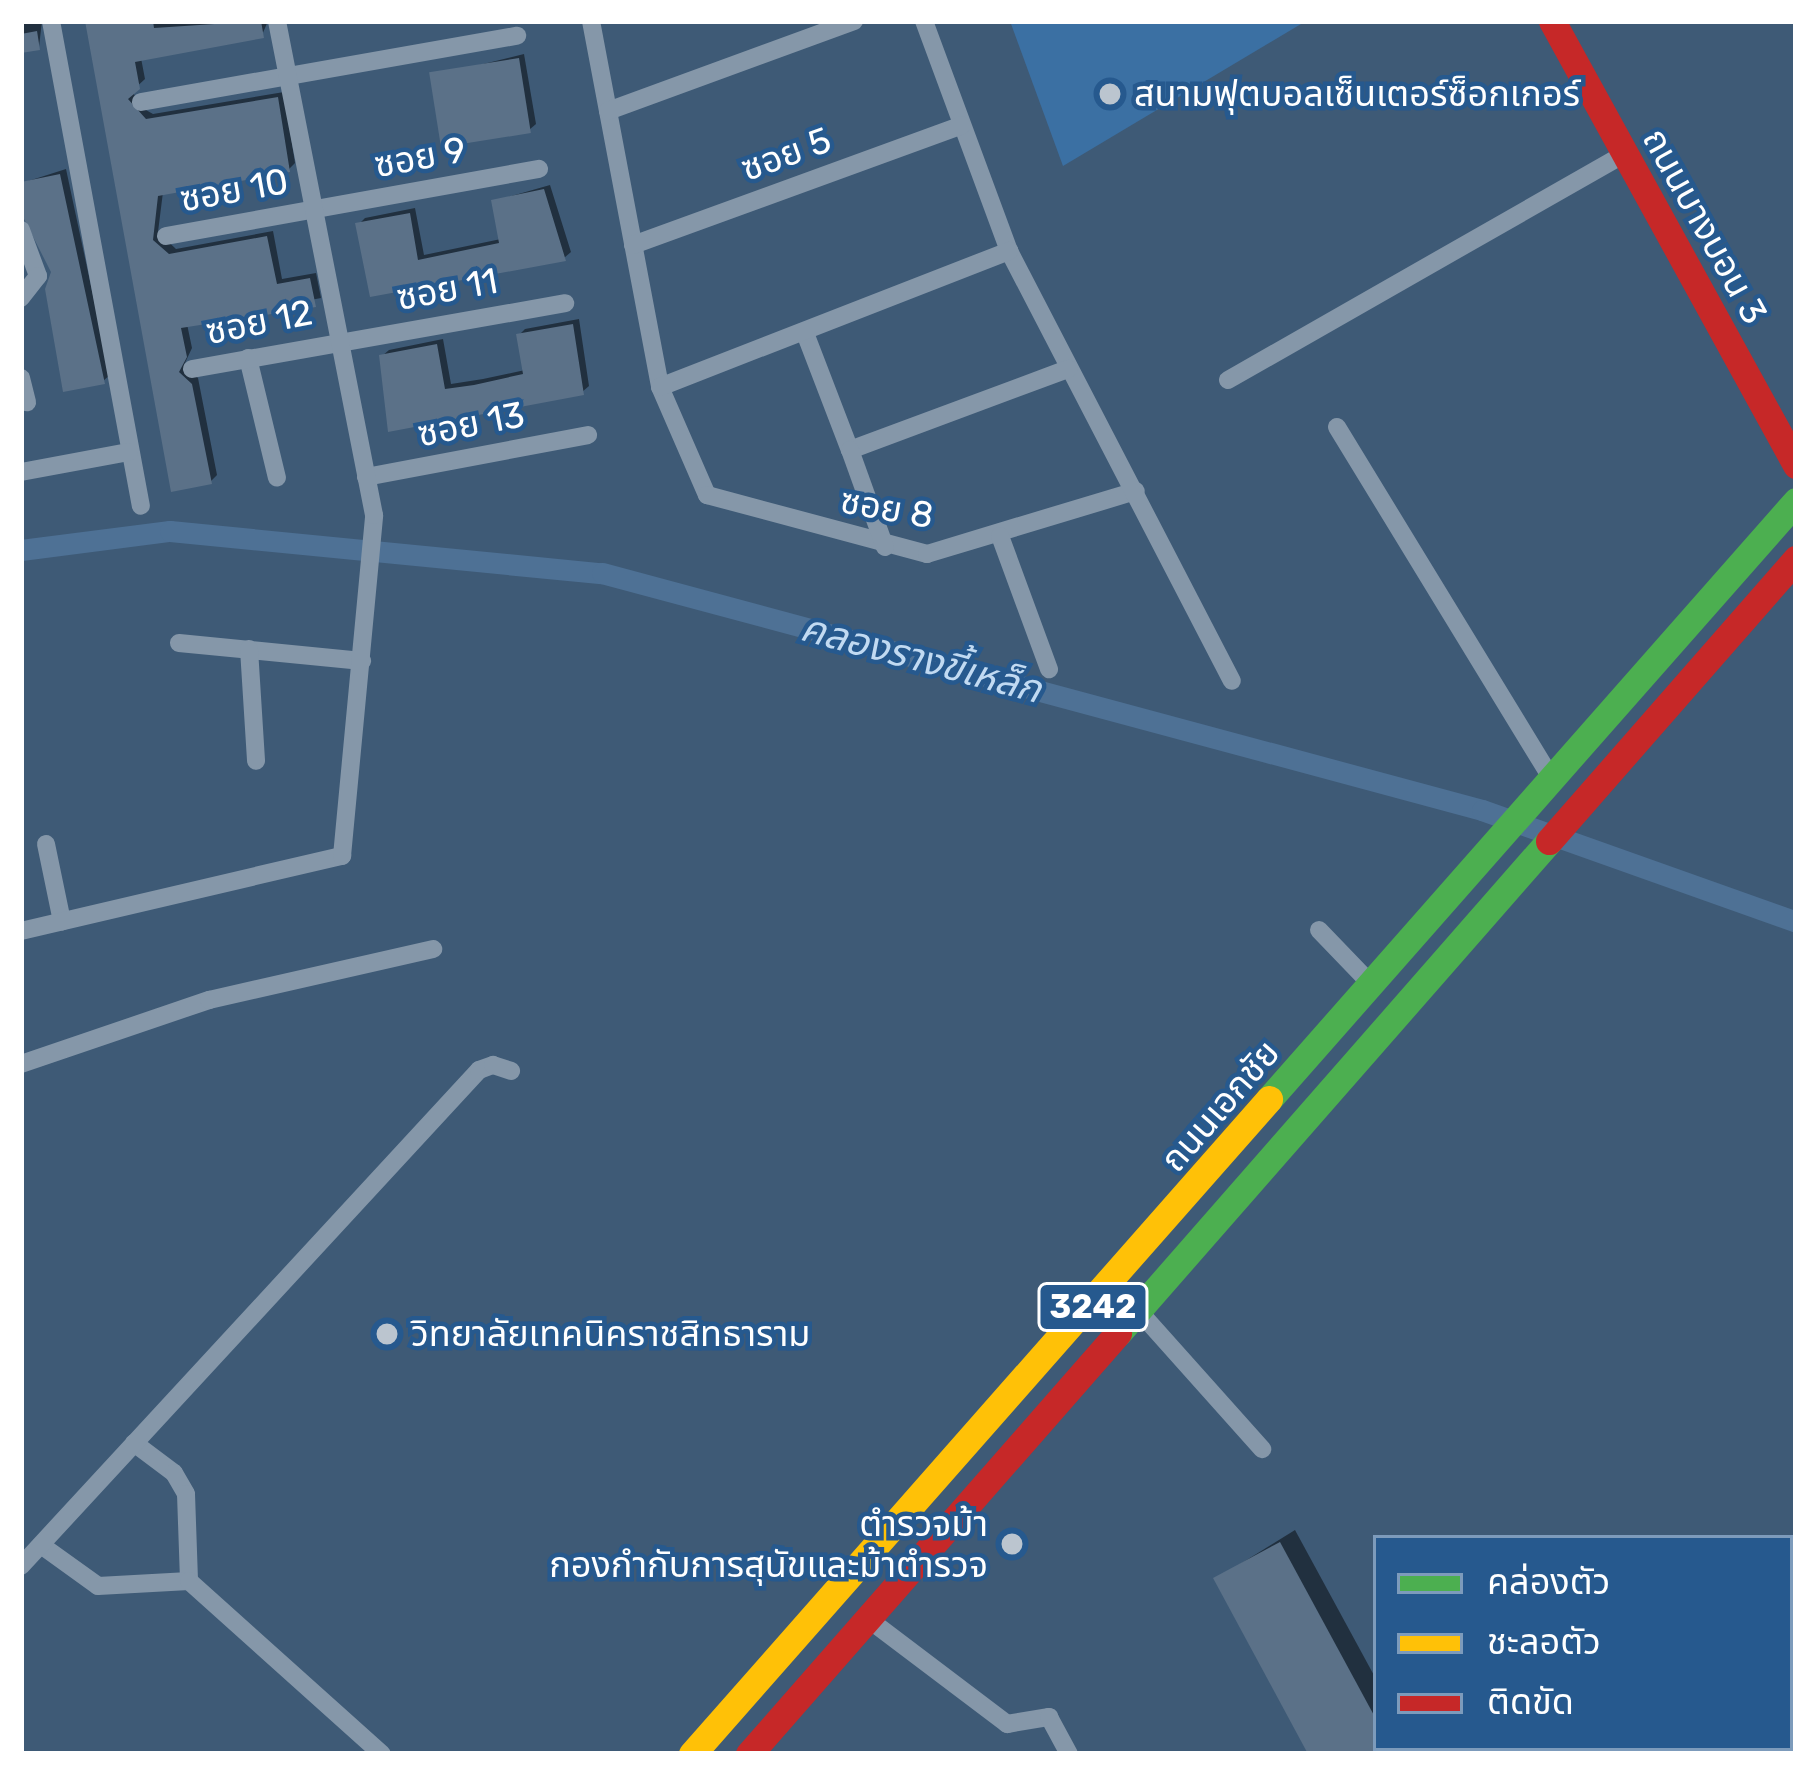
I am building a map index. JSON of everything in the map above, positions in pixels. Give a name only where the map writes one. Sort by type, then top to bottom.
[{"type":"main road","name":"ถนนบางบอน 3","points":[[1552,21],[1796,464]]},
{"type":"main road","name":"ถนนเอกชัย","points":[[692,1754],[1796,501]]},
{"type":"main road","name":"ถนนเอกชัย","points":[[749,1754],[1796,559]]},
{"type":"street","points":[[50,21],[141,506]]},
{"type":"street","points":[[21,931],[341,856],[374,515],[277,21]]},
{"type":"street","points":[[591,21],[660,387],[1009,251]]},
{"type":"street","points":[[608,112],[854,21]]},
{"type":"street","points":[[924,21],[1009,251],[1232,681]]},
{"type":"street","points":[[141,102],[517,36]]},
{"type":"street","name":"ซอย 5","points":[[633,245],[962,125]]},
{"type":"street","points":[[1228,380],[1625,154]]},
{"type":"street","name":"ซอย 9","points":[[313,210],[539,169]]},
{"type":"street","name":"ซอย 10","points":[[166,236],[313,210]]},
{"type":"street","points":[[21,230],[38,276],[21,298]]},
{"type":"street","name":"ซอย 11","points":[[339,341],[566,303]]},
{"type":"street","points":[[805,333],[885,547]]},
{"type":"street","name":"ซอย 12","points":[[192,369],[339,341]]},
{"type":"street","points":[[248,358],[277,478]]},
{"type":"street","points":[[850,450],[1068,369]]},
{"type":"street","points":[[21,378],[27,402]]},
{"type":"street","name":"ซอย 8","points":[[660,387],[699,485],[723,504],[885,547],[927,554],[1000,536],[1136,491]]},
{"type":"street","points":[[1337,427],[1545,786]]},
{"type":"street","name":"ซอย 13","points":[[366,477],[588,435]]},
{"type":"street","points":[[21,472],[129,452]]},
{"type":"street","points":[[1000,536],[1049,669]]},
{"type":"street","points":[[179,643],[362,661]]},
{"type":"street","points":[[249,650],[256,761]]},
{"type":"street","points":[[46,844],[62,921]]},
{"type":"street","points":[[1319,930],[1372,985]]},
{"type":"street","points":[[21,1064],[209,1000],[433,949]]},
{"type":"street","points":[[21,1566],[479,1070],[493,1064],[511,1071]]},
{"type":"street","points":[[1137,1309],[1262,1449]]},
{"type":"street","points":[[134,1443],[174,1473],[186,1494],[189,1581]]},
{"type":"street","points":[[40,1545],[98,1586],[189,1581],[382,1754]]},
{"type":"street","points":[[868,1618],[1007,1724],[1048,1717],[1069,1754]]},
{"type":"shaded area","name":"สนามฟุตบอลเซ็นเตอร์ซ็อกเกอร์","points":[[1010,21],[1306,21],[1063,166]]},
{"type":"building","points":[[85,21],[153,21],[154,28],[261,21],[264,38],[135,62],[140,89],[128,99],[146,119],[278,97],[290,172],[158,196],[153,240],[169,254],[267,236],[277,284],[310,278],[316,307],[181,328],[187,357],[179,372],[192,384],[212,484],[171,492]]},
{"type":"building","points":[[37,31],[40,50],[21,53],[21,34]]},
{"type":"building","points":[[519,58],[531,133],[441,147],[429,72]]},
{"type":"building","points":[[60,174],[105,384],[63,392],[45,289],[51,272],[23,217],[21,192],[21,182]]},
{"type":"building","points":[[544,189],[566,261],[370,297],[355,223],[410,213],[418,260],[499,243],[491,200]]},
{"type":"building","points":[[573,324],[584,395],[388,432],[379,355],[437,344],[445,389],[474,385],[523,374],[516,334]]},
{"type":"building","points":[[1280,1542],[1373,1713],[1376,1754],[1308,1754],[1213,1578]]},
{"type":"waterway","name":"คลองรางขี้เหล็ก","points":[[21,550],[170,531],[602,573],[1482,810],[1796,922]]},
{"type":"waterway","points":[[1793,1681],[1796,1678]]},
{"type":"waterway","points":[[1725,1754],[1728,1751]]},
{"type":"traffic: fast","points":[[1269,1099],[1796,501]]},
{"type":"traffic: fast","points":[[1118,1333],[1549,841]]},
{"type":"traffic: slow","points":[[692,1754],[1269,1099]]},
{"type":"traffic: jam","points":[[1552,21],[1796,465]]},
{"type":"traffic: jam","points":[[1549,841],[1796,559]]},
{"type":"traffic: jam","points":[[749,1754],[1118,1333]]},
{"type":"place","name":"สนามฟุตบอลเซ็นเตอร์ซ็อกเกอร์","points":[[1110,94]]},
{"type":"place","name":"วิทยาลัยเทคนิคราชสิทธาราม","points":[[387,1334]]},
{"type":"place","name":"ตำรวจม้า กองกำกับการสุนัขและม้าตำรวจ","points":[[1012,1544]]}]
